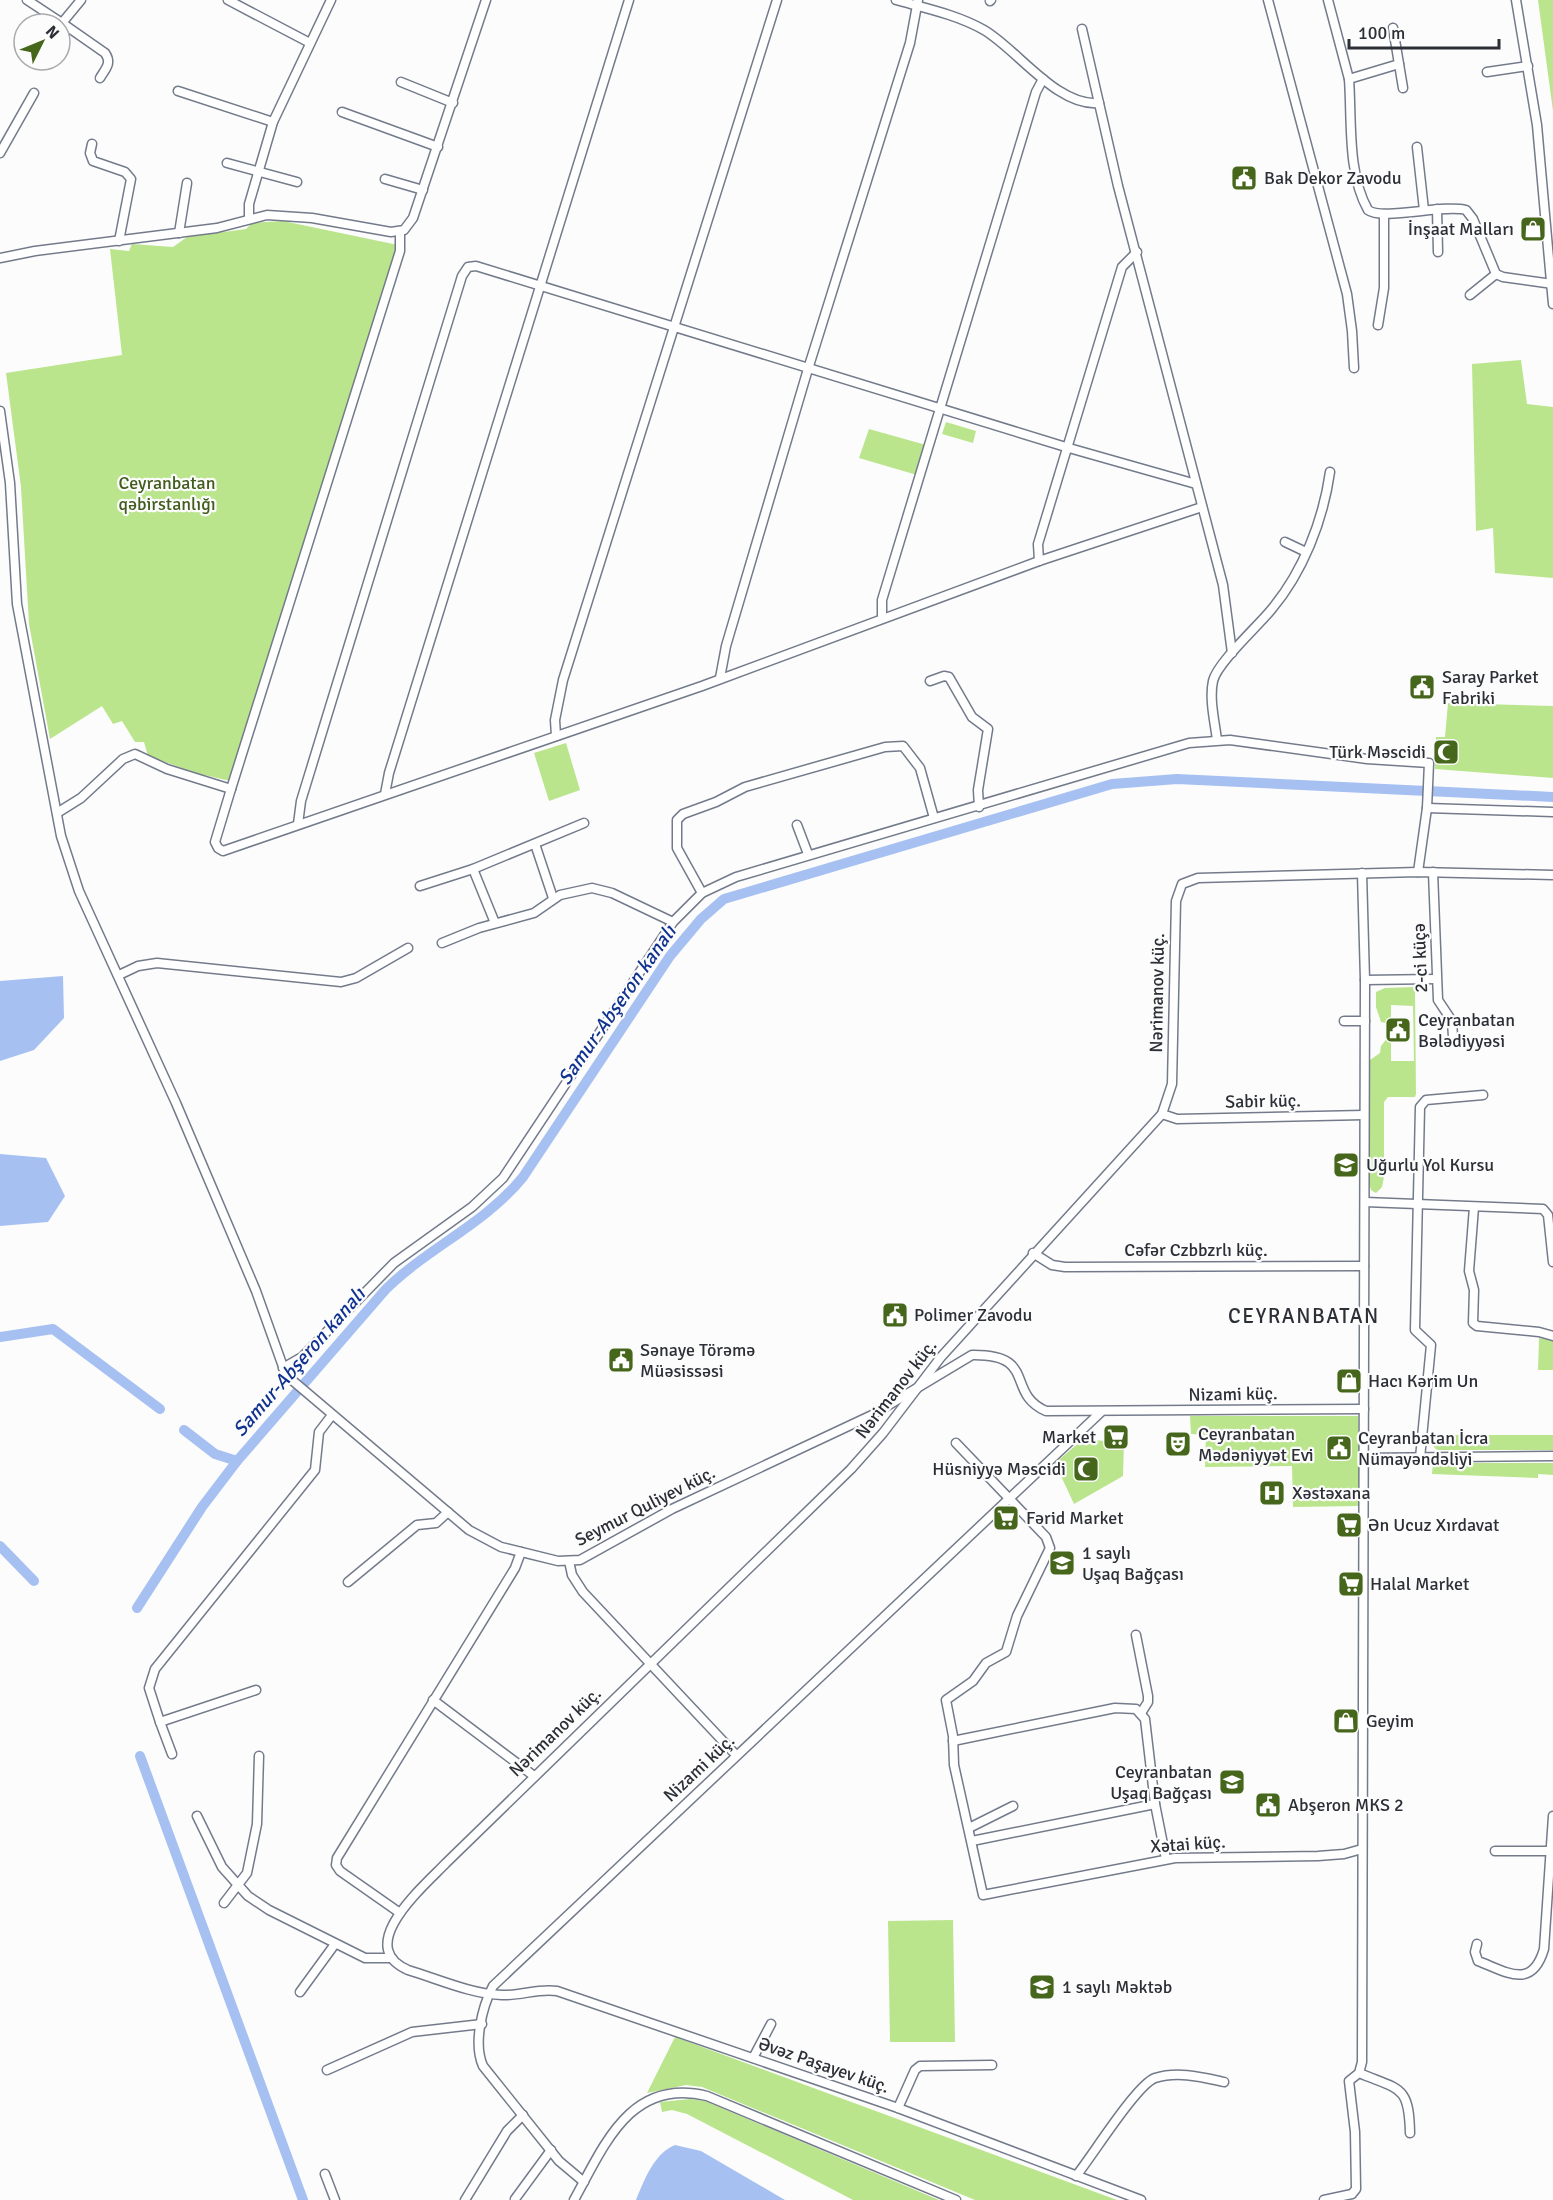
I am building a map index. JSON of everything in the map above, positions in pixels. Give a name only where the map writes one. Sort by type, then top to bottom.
[{"type":"street","points":[[27,0],[45,12]]},
{"type":"street","points":[[71,12],[81,0]]},
{"type":"street","points":[[228,0],[310,43]]},
{"type":"street","points":[[249,218],[249,204],[273,122],[331,0]]},
{"type":"street","points":[[486,0],[413,218],[400,232],[400,251],[231,789],[215,842],[218,848],[223,851],[233,849],[298,824],[720,678],[1039,561],[1202,507]]},
{"type":"street","points":[[385,794],[392,761],[630,0]]},
{"type":"street","points":[[556,736],[555,720],[563,680],[777,0]]},
{"type":"street","points":[[896,0],[918,3],[984,30],[1043,79],[1074,99],[1090,104],[1100,103]]},
{"type":"street","points":[[1268,0],[1345,285],[1352,331],[1354,368]]},
{"type":"street","points":[[1328,0],[1349,79],[1349,125],[1353,157],[1366,207],[1372,214],[1462,209],[1470,213],[1496,274],[1552,284]]},
{"type":"street","points":[[1516,0],[1537,124],[1553,304]]},
{"type":"street","points":[[720,678],[726,646],[808,369],[910,43],[918,3]]},
{"type":"street","points":[[1393,28],[1402,88]]},
{"type":"street","points":[[1082,29],[1223,585],[1232,653]]},
{"type":"street","points":[[72,30],[105,53],[109,64],[100,78]]},
{"type":"street","points":[[1349,79],[1399,64]]},
{"type":"street","points":[[1487,72],[1528,66]]},
{"type":"street","points":[[882,618],[882,600],[1036,92],[1043,79]]},
{"type":"street","points":[[401,82],[453,103]]},
{"type":"street","points":[[178,91],[273,122]]},
{"type":"street","points":[[0,153],[34,93]]},
{"type":"street","points":[[342,112],[438,147]]},
{"type":"street","points":[[92,144],[90,153],[93,161],[125,172],[131,179],[119,241]]},
{"type":"street","points":[[1417,147],[1424,210]]},
{"type":"street","points":[[227,163],[297,182]]},
{"type":"street","points":[[385,179],[423,190]]},
{"type":"street","points":[[179,233],[187,183]]},
{"type":"street","points":[[1437,209],[1438,252]]},
{"type":"street","points":[[1378,325],[1384,288],[1384,214]]},
{"type":"street","points":[[0,258],[217,228],[249,218],[289,215],[400,232]]},
{"type":"street","points":[[1039,561],[1038,544],[1069,448],[1122,267],[1137,252]]},
{"type":"street","points":[[298,824],[301,801],[462,276],[468,267],[476,266],[674,329],[1196,484]]},
{"type":"street","points":[[1470,296],[1496,274]]},
{"type":"street","name":"Seymur Quliyev küç.","points":[[0,411],[10,483],[17,604],[57,813],[72,873],[247,1269],[283,1368],[291,1381],[482,1539],[521,1552],[569,1561],[580,1560],[672,1509],[872,1414],[918,1387]]},
{"type":"street","points":[[1217,740],[1213,681],[1232,653],[1278,601],[1306,552],[1323,512],[1330,472]]},
{"type":"street","points":[[1285,542],[1306,552]]},
{"type":"street","points":[[930,681],[944,676],[949,677],[972,717],[988,729],[978,790],[980,807]]},
{"type":"street","points":[[283,1368],[302,1357],[394,1263],[472,1207],[503,1178],[673,922],[702,893],[736,877],[934,818],[980,807],[1134,758],[1189,743],[1217,740],[1367,759],[1429,763],[1427,808],[1418,872]]},
{"type":"street","points":[[702,893],[677,848],[677,820],[683,814],[745,788],[885,747],[903,746],[920,768],[934,818]]},
{"type":"street","points":[[57,813],[81,798],[129,755],[135,754],[167,769],[231,789]]},
{"type":"street","points":[[1427,808],[1553,812]]},
{"type":"street","points":[[420,886],[472,869],[584,823]]},
{"type":"street","points":[[797,825],[808,855]]},
{"type":"street","points":[[536,844],[553,898]]},
{"type":"street","points":[[472,869],[495,923]]},
{"type":"street","name":"2-ci küçə","points":[[1433,872],[1438,1000],[1452,1021],[1453,1037]]},
{"type":"street","points":[[1324,2200],[1352,2194],[1356,2189],[1355,2132],[1349,2081],[1359,2073],[1362,2062],[1365,980],[1362,873]]},
{"type":"street","name":"Nərimanov küç.","points":[[390,1958],[387,1939],[400,1913],[534,1776],[851,1469],[1033,1253],[1162,1114],[1172,1084],[1176,902],[1182,884],[1198,878],[1362,873],[1553,875]]},
{"type":"street","points":[[442,943],[495,923],[534,913],[553,898],[600,889],[673,922]]},
{"type":"street","points":[[119,975],[138,966],[157,963],[341,982],[356,978],[408,948]]},
{"type":"street","points":[[1365,980],[1436,979]]},
{"type":"street","points":[[1344,1021],[1365,1021]]},
{"type":"street","points":[[1420,1458],[1431,1345],[1415,1330],[1422,1102],[1483,1095]]},
{"type":"street","name":"Sabir küç.","points":[[1162,1114],[1177,1119],[1364,1115]]},
{"type":"street","points":[[1365,1202],[1539,1208],[1546,1211],[1553,1262]]},
{"type":"street","points":[[1474,1207],[1469,1271],[1474,1290],[1473,1323],[1477,1326],[1539,1332],[1553,1336]]},
{"type":"street","name":"Cəfər Czbbzrlı küç.","points":[[1033,1253],[1052,1265],[1065,1267],[1364,1266]]},
{"type":"street","name":"Nizami küç.","points":[[918,1387],[960,1360],[972,1355],[986,1355],[1013,1365],[1019,1374],[1026,1397],[1034,1406],[1046,1411],[1364,1409]]},
{"type":"street","name":"Nizami küç.","points":[[584,2182],[570,2172],[483,2066],[478,2048],[489,1994],[509,1969],[1101,1412]]},
{"type":"street","points":[[172,1754],[149,1688],[155,1669],[315,1470],[319,1458],[319,1432],[332,1414]]},
{"type":"street","points":[[956,1443],[1046,1537],[1050,1548],[1017,1616],[1006,1652],[990,1660],[973,1680],[946,1700],[953,1741],[954,1765],[972,1840],[1155,1804]]},
{"type":"street","points":[[1365,1458],[1553,1456]]},
{"type":"street","points":[[348,1581],[417,1525],[436,1523],[448,1512]]},
{"type":"street","points":[[400,1913],[340,1870],[336,1865],[337,1858],[515,1568],[521,1552]]},
{"type":"street","points":[[569,1561],[572,1575],[583,1592],[736,1755]]},
{"type":"street","points":[[1136,1635],[1148,1696],[1142,1713]]},
{"type":"street","points":[[160,1722],[256,1690]]},
{"type":"street","points":[[433,1700],[534,1776]]},
{"type":"street","points":[[953,1741],[1115,1708],[1130,1708],[1142,1713],[1145,1719],[1155,1804],[1166,1859]]},
{"type":"street","points":[[224,1903],[247,1873],[254,1842],[259,1756]]},
{"type":"street","points":[[969,1828],[1013,1806]]},
{"type":"street","points":[[197,1816],[210,1848],[222,1867],[238,1887],[269,1910],[365,1958],[390,1958],[397,1965],[408,1970],[489,1994]]},
{"type":"street","points":[[1477,1944],[1475,1952],[1478,1961],[1511,1974],[1532,1972],[1544,1949],[1551,1899],[1553,1816]]},
{"type":"street","name":"Xətai küç.","points":[[972,1840],[983,1895],[1166,1859],[1318,1856],[1344,1854],[1362,1849]]},
{"type":"street","points":[[1495,1851],[1551,1851]]},
{"type":"street","points":[[300,1992],[335,1944]]},
{"type":"street","name":"Əvəz Paşayev küç.","points":[[489,1994],[512,1995],[537,1990],[557,1991],[898,2108],[1141,2200]]},
{"type":"street","points":[[327,2070],[412,2032],[482,2024]]},
{"type":"street","points":[[753,2058],[771,2024]]},
{"type":"street","points":[[898,2108],[915,2070],[920,2066],[992,2065]]},
{"type":"street","points":[[1359,2073],[1404,2094],[1409,2102],[1410,2133]]},
{"type":"street","points":[[1076,2176],[1092,2151],[1150,2081],[1184,2074],[1224,2082]]},
{"type":"street","points":[[574,2200],[613,2130],[627,2114],[656,2097],[683,2092],[707,2096],[957,2200]]},
{"type":"street","points":[[465,2200],[507,2131],[523,2115]]},
{"type":"street","points":[[515,2199],[551,2150]]},
{"type":"street","points":[[325,2174],[335,2200]]},
{"type":"green space","points":[[1538,0],[1553,0],[1553,111]]},
{"type":"green space","name":"Ceyranbatan qəbirstanlığı","points":[[283,221],[398,245],[230,781],[196,773],[148,756],[144,742],[135,742],[122,721],[113,724],[102,706],[50,739],[29,624],[21,487],[6,373],[122,355],[110,249],[129,251],[132,244],[173,247],[187,237],[246,229],[252,223]]},
{"type":"green space","points":[[1521,360],[1527,404],[1553,407],[1553,578],[1495,573],[1493,528],[1476,531],[1472,364]]},
{"type":"green space","points":[[946,422],[976,431],[973,443],[942,434]]},
{"type":"green space","points":[[869,429],[926,445],[917,475],[859,458]]},
{"type":"green space","points":[[1448,703],[1553,706],[1553,778],[1435,769],[1436,737],[1445,737]]},
{"type":"green space","points":[[566,743],[580,790],[549,801],[534,753]]},
{"type":"green space","points":[[1415,987],[1416,1094],[1415,1097],[1388,1097],[1384,1102],[1384,1177],[1382,1187],[1376,1193],[1371,1190],[1368,1179],[1370,1060],[1380,1053],[1381,1046],[1388,1037],[1391,1039],[1391,1061],[1414,1061],[1413,1006],[1391,1005],[1391,1024],[1381,1022],[1376,1007],[1376,992],[1385,988]]},
{"type":"green space","points":[[1539,1338],[1553,1341],[1553,1370],[1538,1370]]},
{"type":"green space","points":[[1190,1416],[1358,1416],[1360,1506],[1293,1507],[1292,1466],[1205,1467],[1206,1435],[1191,1434]]},
{"type":"green space","points":[[1432,1435],[1553,1435],[1553,1450],[1437,1450],[1432,1445]]},
{"type":"green space","points":[[1087,1436],[1094,1440],[1124,1443],[1123,1476],[1074,1504],[1055,1463]]},
{"type":"green space","points":[[1433,1463],[1553,1463],[1553,1475],[1538,1474],[1538,1478],[1432,1474]]},
{"type":"green space","points":[[953,1920],[955,2042],[890,2042],[888,1921]]},
{"type":"green space","points":[[675,2037],[1117,2200],[975,2200],[702,2087],[686,2085],[647,2093]]},
{"type":"green space","points":[[690,2099],[705,2101],[939,2200],[853,2200],[687,2114],[672,2110],[662,2112],[660,2102]]},
{"type":"water","points":[[63,976],[64,1018],[34,1050],[0,1061],[0,981]]},
{"type":"water","points":[[0,1154],[46,1158],[65,1196],[48,1222],[0,1226]]},
{"type":"water","points":[[675,2145],[701,2151],[785,2200],[636,2200],[646,2176],[656,2161],[661,2154]]},
{"type":"waterway","name":"Samur-Abşeron kanalı","points":[[137,1608],[202,1507],[237,1461],[386,1289],[420,1260],[492,1208],[523,1177],[670,956],[701,919],[724,899],[1112,784],[1177,779],[1553,797]]},
{"type":"waterway","points":[[0,1337],[53,1329],[160,1409]]},
{"type":"waterway","points":[[184,1430],[215,1454],[237,1461]]},
{"type":"waterway","name":"Samur-Abşeron kanalı","points":[[0,1546],[34,1581]]},
{"type":"waterway","points":[[140,1756],[303,2200]]},
{"type":"place","name":"Bak Dekor Zavodu","points":[[1244,178]]},
{"type":"place","name":"İnşaat Malları","points":[[1533,229]]},
{"type":"place","name":"Saray Parket Fabriki","points":[[1422,687]]},
{"type":"place","name":"Türk Məscidi","points":[[1446,752]]},
{"type":"place","name":"Ceyranbatan Bələdiyyəsi","points":[[1398,1030]]},
{"type":"place","name":"Uğurlu Yol Kursu","points":[[1346,1165]]},
{"type":"place","name":"Polimer Zavodu","points":[[895,1315]]},
{"type":"place","name":"Sənaye Törəmə Müəsissəsi","points":[[621,1360]]},
{"type":"place","name":"Hacı Kərim Un","points":[[1349,1381]]},
{"type":"place","name":"Market","points":[[1116,1437]]},
{"type":"place","name":"Ceyranbatan Mədəniyyət Evi","points":[[1178,1444]]},
{"type":"place","name":"Ceyranbatan İcra Nümayəndəliyi","points":[[1339,1448]]},
{"type":"place","name":"Hüsniyyə Məscidi","points":[[1086,1469]]},
{"type":"place","name":"Xəstəxana","points":[[1272,1493]]},
{"type":"place","name":"Fərid Market","points":[[1006,1518]]},
{"type":"place","name":"Ən Ucuz Xırdavat","points":[[1349,1525]]},
{"type":"place","name":"1 saylı Uşaq Bağçası","points":[[1062,1563]]},
{"type":"place","name":"Halal Market","points":[[1351,1584]]},
{"type":"place","name":"Geyim","points":[[1346,1721]]},
{"type":"place","name":"Ceyranbatan Uşaq Bağçası","points":[[1232,1782]]},
{"type":"place","name":"Abşeron MKS 2","points":[[1268,1805]]},
{"type":"place","name":"1 saylı Məktəb","points":[[1042,1987]]},
{"type":"district","name":"CEYRANBATAN","points":[[1304,1316]]}]
